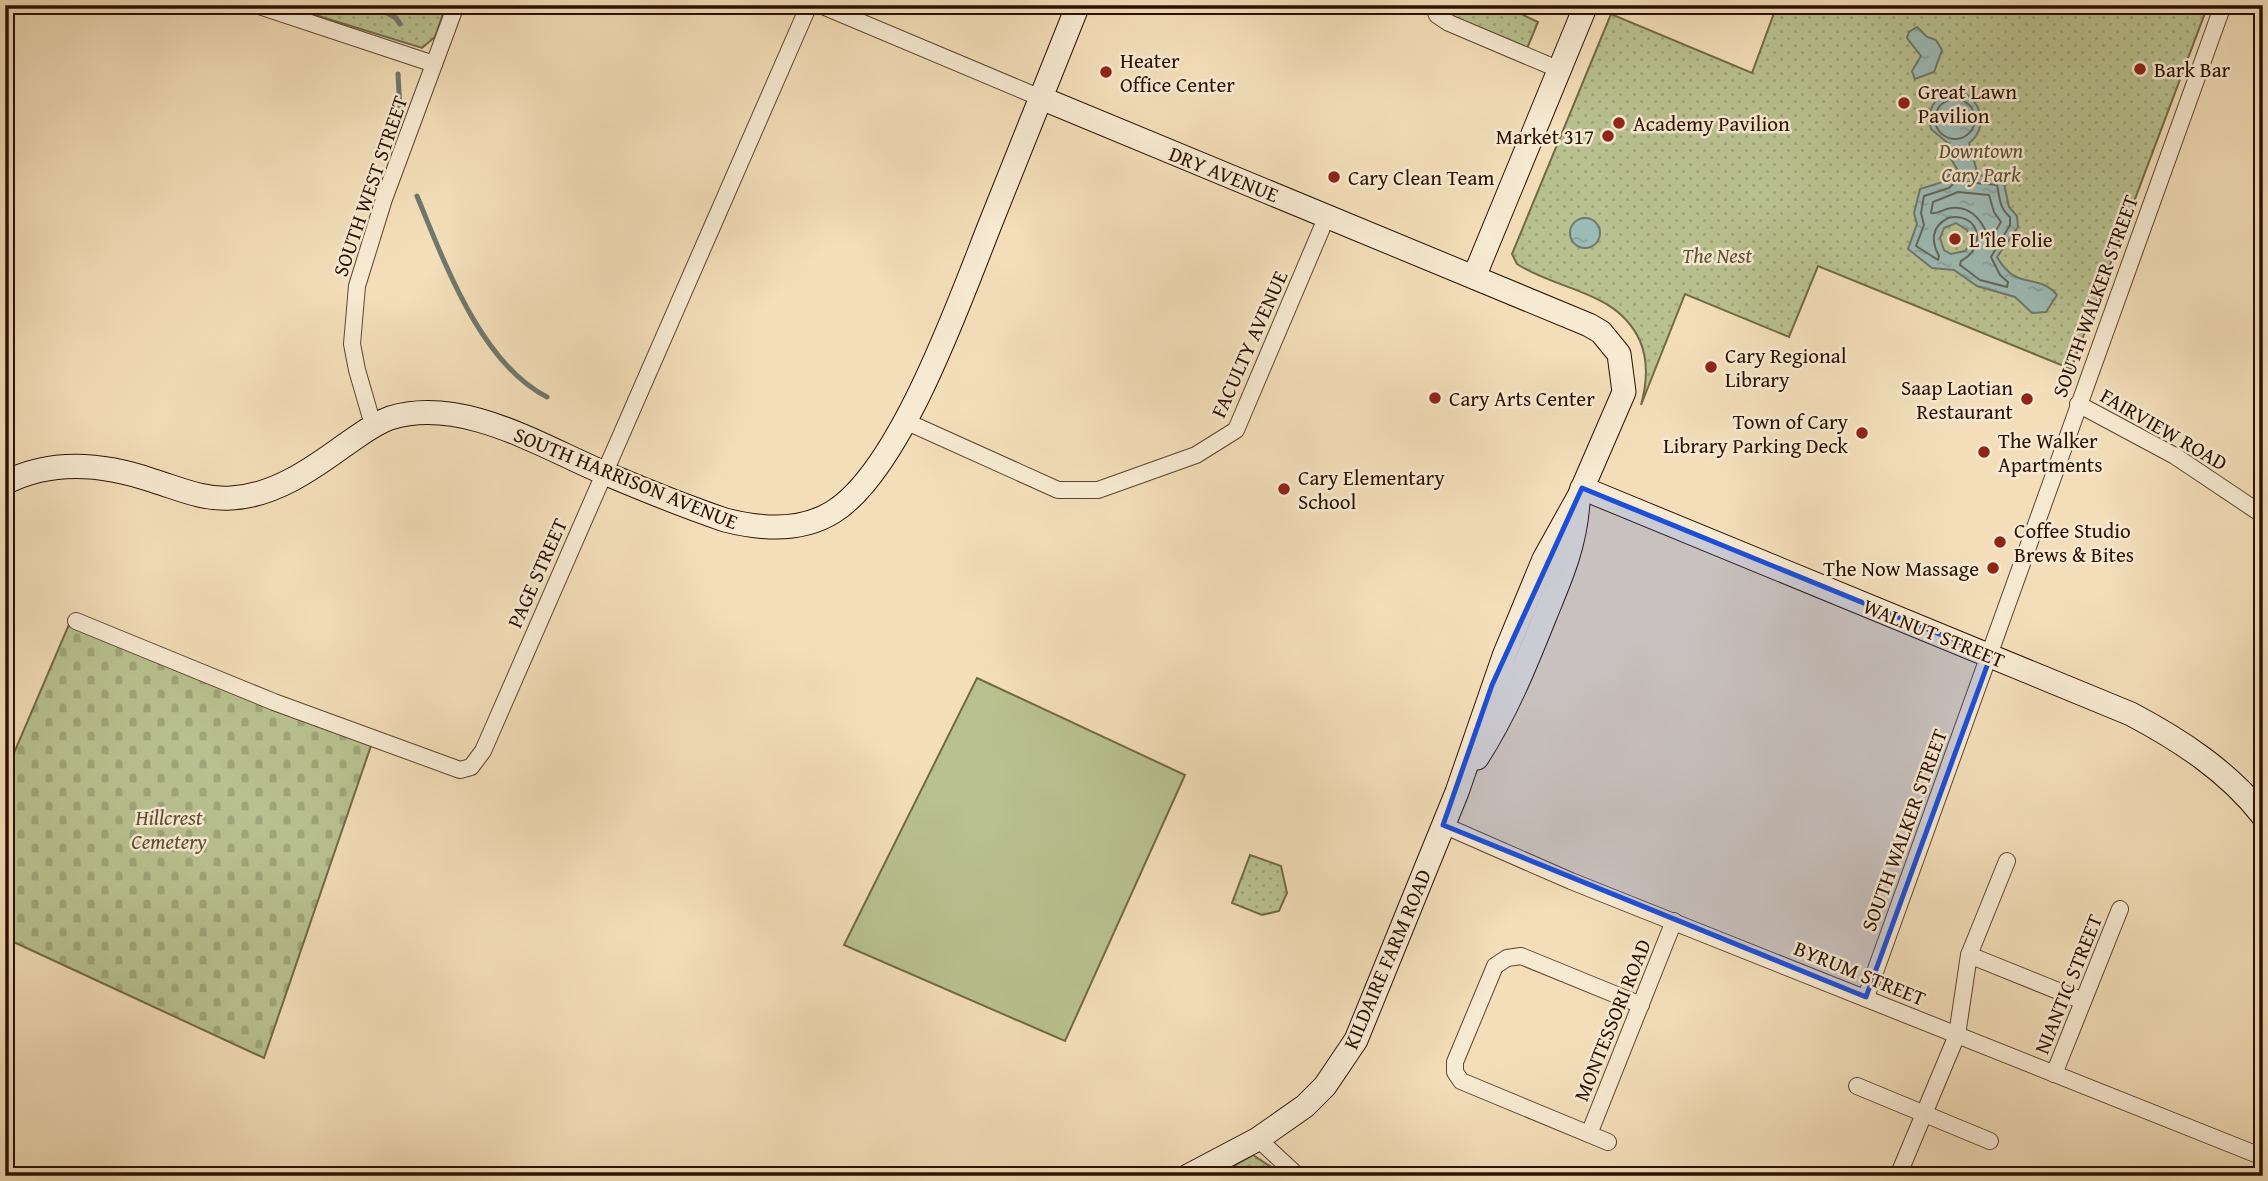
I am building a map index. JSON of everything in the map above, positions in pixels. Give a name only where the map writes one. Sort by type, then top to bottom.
[{"type":"main road","name":"SOUTH HARRISON AVENUE","points":[[5,483],[46,469],[91,466],[134,474],[201,496],[233,498],[251,495],[296,478],[373,425],[408,414],[429,413],[473,419],[725,520],[763,527],[796,526],[833,513],[858,493],[905,421],[952,319],[1078,5]]},
{"type":"main road","points":[[1474,277],[1586,5]]},
{"type":"main road","name":"DRY AVENUE","points":[[1041,98],[1589,324],[1601,332],[1619,354]]},
{"type":"main road","name":"KILDAIRE FARM ROAD","points":[[1188,1176],[1258,1139],[1305,1106],[1325,1086],[1356,1040],[1457,792],[1504,656],[1544,559],[1581,492],[1624,392],[1619,354]]},
{"type":"main road","name":"WALNUT STREET","points":[[1581,492],[1991,655],[2131,714],[2170,735],[2239,789],[2263,816]]},
{"type":"street","points":[[256,5],[434,64]]},
{"type":"street","name":"SOUTH WEST STREET","points":[[373,425],[356,370],[352,344],[356,286],[456,5]]},
{"type":"street","name":"PAGE STREET","points":[[76,621],[300,712],[466,771],[482,751],[809,5]]},
{"type":"street","name":"DRY AVENUE","points":[[820,5],[1041,98]]},
{"type":"street","points":[[1433,5],[1437,15],[1449,23],[1560,70]]},
{"type":"street","name":"SOUTH WALKER STREET","points":[[1866,997],[1991,655],[2222,5]]},
{"type":"street","name":"FACULTY AVENUE","points":[[905,421],[1058,490],[1098,490],[1195,455],[1236,430],[1327,216]]},
{"type":"street","name":"FAIRVIEW ROAD","points":[[2078,404],[2175,456],[2263,515]]},
{"type":"street","name":"BYRUM STREET","points":[[1443,825],[1571,881],[2263,1157]]},
{"type":"street","points":[[1898,1176],[1957,1035],[1969,955],[2007,861]]},
{"type":"street","name":"NIANTIC STREET","points":[[2054,1074],[2120,909]]},
{"type":"street","name":"MONTESSORI ROAD","points":[[1588,1134],[1674,921]]},
{"type":"street","points":[[1969,955],[2083,1001]]},
{"type":"street","points":[[1608,1142],[1461,1081],[1455,1072],[1455,1062],[1495,966],[1507,958],[1521,956],[1641,1005]]},
{"type":"street","points":[[1857,1086],[1990,1141]]},
{"type":"street","points":[[1258,1139],[1298,1176]]},
{"type":"highlighted area","points":[[1582,488],[1991,655],[1866,997],[1443,825],[1492,685]]},
{"type":"green space","points":[[283,5],[446,5],[435,37],[422,48]]},
{"type":"green space","points":[[1439,5],[1525,5],[1523,15],[1538,22],[1526,51],[1448,18]]},
{"type":"green space","name":"Downtown Cary Park","points":[[1777,5],[2208,5],[2071,369],[1818,266],[1789,337],[1685,294],[1641,405],[1646,381],[1645,357],[1630,324],[1602,301],[1517,264],[1512,254],[1611,14],[1752,73]]},
{"type":"green space","name":"Hillcrest Cemetery","points":[[73,615],[374,737],[264,1058],[5,938],[5,774]]},
{"type":"green space","points":[[977,678],[1185,775],[1065,1041],[844,945]]},
{"type":"green space","points":[[1250,855],[1281,866],[1287,893],[1279,911],[1262,915],[1232,903]]},
{"type":"green space","points":[[1253,1155],[1285,1176],[1215,1176]]},
{"type":"water","points":[[1917,27],[1927,37],[1936,40],[1942,50],[1934,72],[1915,79],[1912,71],[1921,56],[1907,38],[1909,32]]},
{"type":"water","points":[[1953,92],[1968,96],[1978,108],[1981,123],[1969,143],[1978,175],[2003,179],[2009,207],[2017,216],[2018,227],[1997,257],[2012,274],[2042,284],[2057,295],[2046,312],[2032,313],[2015,297],[1977,286],[1954,270],[1932,268],[1908,249],[1917,224],[1914,213],[1920,189],[1946,181],[1950,173],[1956,174],[1958,171],[1946,150],[1949,150],[1949,144],[1931,129],[1930,121],[1935,102]],"holes":[[[1956,223],[1967,230],[1971,243],[1965,251],[1951,254],[1944,250],[1940,238],[1944,228]]]},
{"type":"water","points":[[1585,218],[1596,222],[1600,233],[1596,244],[1585,248],[1574,244],[1570,233],[1574,222]]},
{"type":"waterway","points":[[373,5],[396,18],[400,24]]},
{"type":"waterway","points":[[398,74],[400,111]]},
{"type":"waterway","points":[[417,196],[452,279],[484,336],[502,360],[523,381],[547,397]]},
{"type":"place","name":"Bark Bar","points":[[2140,69]]},
{"type":"place","name":"Heater Office Center","points":[[1106,72]]},
{"type":"place","name":"Great Lawn Pavilion","points":[[1904,103]]},
{"type":"place","name":"Academy Pavilion","points":[[1619,123]]},
{"type":"place","name":"Market 317","points":[[1608,136]]},
{"type":"place","name":"Cary Clean Team","points":[[1334,177]]},
{"type":"place","name":"L'île Folie","points":[[1955,239]]},
{"type":"place","name":"Cary Regional Library","points":[[1711,367]]},
{"type":"place","name":"Cary Arts Center","points":[[1435,398]]},
{"type":"place","name":"Saap Laotian Restaurant","points":[[2027,399]]},
{"type":"place","name":"Town of Cary Library Parking Deck","points":[[1862,433]]},
{"type":"place","name":"The Walker Apartments","points":[[1984,452]]},
{"type":"place","name":"Cary Elementary School","points":[[1284,489]]},
{"type":"place","name":"Coffee Studio Brews & Bites","points":[[2000,542]]},
{"type":"place","name":"The Now Massage","points":[[1993,568]]},
{"type":"park label","name":"The Nest","points":[[1717,255]]}]
